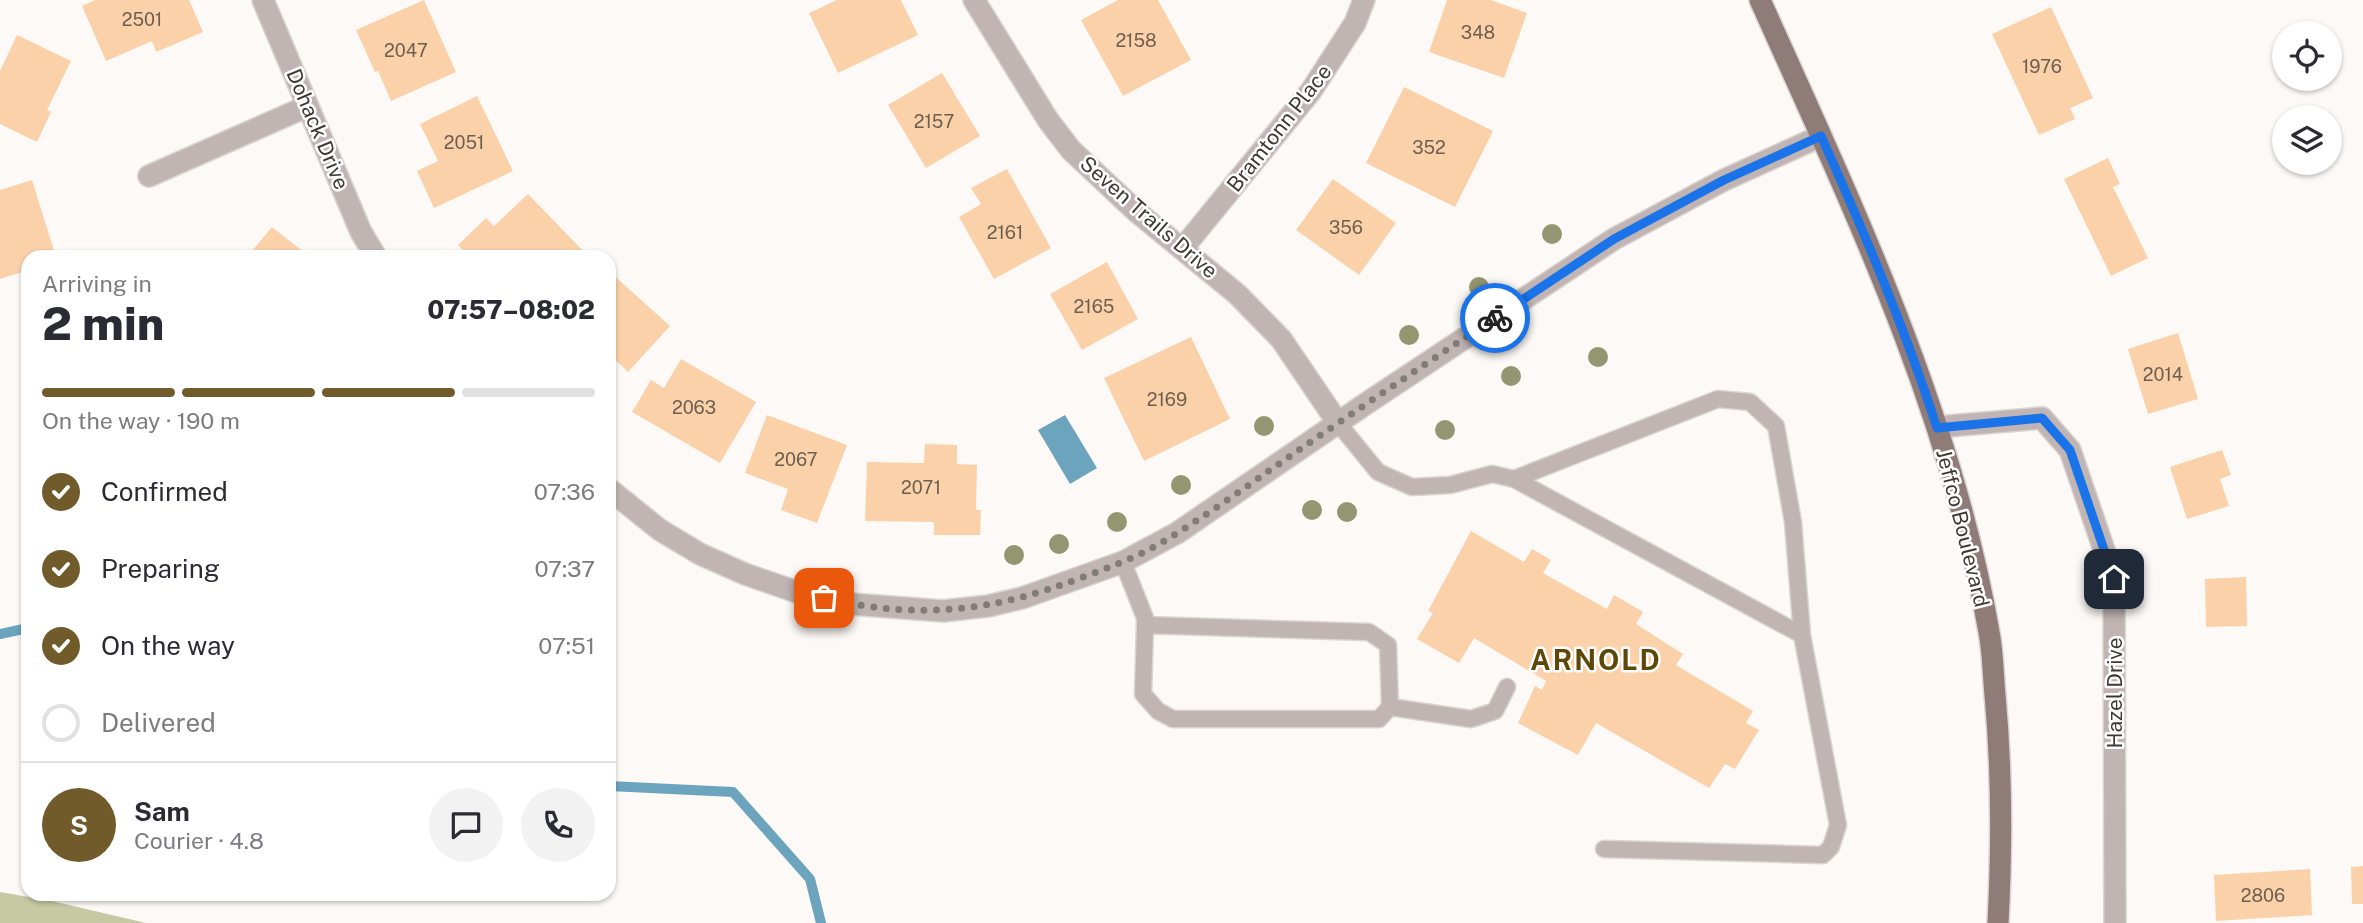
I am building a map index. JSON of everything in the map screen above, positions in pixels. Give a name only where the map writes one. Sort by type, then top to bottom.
[{"type":"main road","name":"Jeffco Boulevard","points":[[1760,0],[1875,256],[1917,366],[1969,539],[1990,634],[2000,746],[2001,866],[1998,923]]},
{"type":"street","name":"Dohack Drive","points":[[263,0],[361,232],[372,250]]},
{"type":"street","name":"Seven Trails Drive","points":[[974,0],[1048,120],[1071,150],[1137,212],[1237,293],[1281,339],[1338,423]]},
{"type":"street","name":"Bramtonn Place","points":[[1183,248],[1311,91],[1355,23],[1364,0]]},
{"type":"street","points":[[149,176],[308,106]]},
{"type":"street","points":[[616,495],[660,530],[700,554],[745,574],[797,592],[851,604],[943,611],[988,606],[1057,587],[1123,562],[1177,533],[1614,239],[1724,180],[1821,136]]},
{"type":"street","name":"Hazel Drive","points":[[1937,428],[2042,418],[2070,450],[2114,579],[2115,923]]},
{"type":"lane","points":[[1514,479],[1718,399],[1750,402],[1776,426],[1793,522],[1802,635],[1838,825],[1831,847],[1823,855],[1604,849]]},
{"type":"lane","points":[[1338,423],[1378,472],[1412,487],[1450,485],[1492,474],[1514,479],[1802,635]]},
{"type":"lane","points":[[1123,562],[1145,618],[1144,625],[1143,694],[1158,711],[1174,719],[1379,719],[1391,707],[1388,645],[1369,632],[1144,625]]},
{"type":"lane","points":[[1391,707],[1471,719],[1495,711],[1507,687]]},
{"type":"green space","points":[[0,892],[21,896],[21,901],[52,901],[146,923],[0,923]]},
{"type":"water","points":[[1065,415],[1097,468],[1070,484],[1038,430]]},
{"type":"building","points":[[95,0],[189,0],[203,32],[156,52],[152,41],[106,61],[82,6]]},
{"type":"building","points":[[424,0],[456,72],[391,101],[356,30]]},
{"type":"building","points":[[837,0],[901,0],[918,35],[838,73],[809,13]]},
{"type":"building","points":[[1118,0],[1158,0],[1191,60],[1123,96],[1081,20]]},
{"type":"building","points":[[1447,0],[1491,0],[1527,13],[1504,78],[1429,52]]},
{"type":"building","points":[[2051,7],[2093,98],[2070,108],[2075,119],[2039,135],[1992,34]]},
{"type":"building","points":[[17,35],[71,61],[47,110],[51,112],[37,142],[0,124],[0,71]]},
{"type":"building","points":[[942,73],[980,136],[926,168],[888,105]]},
{"type":"building","points":[[1404,87],[1493,131],[1455,207],[1366,163]]},
{"type":"building","points":[[477,96],[513,171],[434,208],[417,171],[438,161],[420,124]]},
{"type":"building","points":[[2108,158],[2120,184],[2113,187],[2148,258],[2111,276],[2064,179]]},
{"type":"building","points":[[1007,169],[1051,248],[994,279],[959,217],[981,204],[971,188]]},
{"type":"building","points":[[1333,179],[1396,223],[1359,275],[1296,230]]},
{"type":"building","points":[[32,180],[54,250],[21,250],[21,272],[0,279],[0,190]]},
{"type":"building","points":[[528,194],[582,250],[463,250],[458,245],[486,218],[494,226]]},
{"type":"building","points":[[272,227],[301,250],[253,250]]},
{"type":"building","points":[[1107,262],[1138,319],[1082,350],[1050,294]]},
{"type":"building","points":[[616,277],[670,326],[628,372],[616,361]]},
{"type":"building","points":[[2178,333],[2198,399],[2148,414],[2128,349]]},
{"type":"building","points":[[1191,337],[1230,419],[1144,461],[1104,378]]},
{"type":"building","points":[[681,359],[756,402],[720,463],[632,412],[651,380],[664,388]]},
{"type":"building","points":[[767,415],[847,445],[817,523],[781,510],[788,489],[745,473]]},
{"type":"building","points":[[925,444],[957,445],[957,464],[977,465],[976,510],[981,510],[980,535],[934,535],[934,522],[865,521],[867,462],[924,463]]},
{"type":"building","points":[[2222,450],[2231,475],[2220,479],[2229,506],[2187,519],[2170,467]]},
{"type":"building","points":[[1471,531],[1524,562],[1532,549],[1551,560],[1543,573],[1607,609],[1614,595],[1643,612],[1636,624],[1683,654],[1676,665],[1753,711],[1746,723],[1759,730],[1735,769],[1725,764],[1709,788],[1596,723],[1578,755],[1518,723],[1535,686],[1542,690],[1546,681],[1474,638],[1459,663],[1417,639],[1433,613],[1428,611]]},
{"type":"building","points":[[2246,577],[2247,626],[2206,627],[2205,579]]},
{"type":"building","points":[[2363,866],[2363,904],[2352,904],[2351,867]]},
{"type":"building","points":[[2310,869],[2312,915],[2216,921],[2214,875]]},
{"type":"waterway","points":[[0,634],[21,630]]},
{"type":"waterway","points":[[616,786],[733,792],[810,879],[821,923]]},
{"type":"way so far","points":[[824,598],[906,610],[943,611],[988,606],[1057,587],[1123,562],[1177,533],[1495,318]]},
{"type":"district","name":"ARNOLD","points":[[1596,659]]},
{"type":"route","points":[[1495,318],[1614,239],[1724,180],[1821,136],[1875,256],[1917,366],[1937,428],[2042,418],[2070,450],[2114,579]]}]
